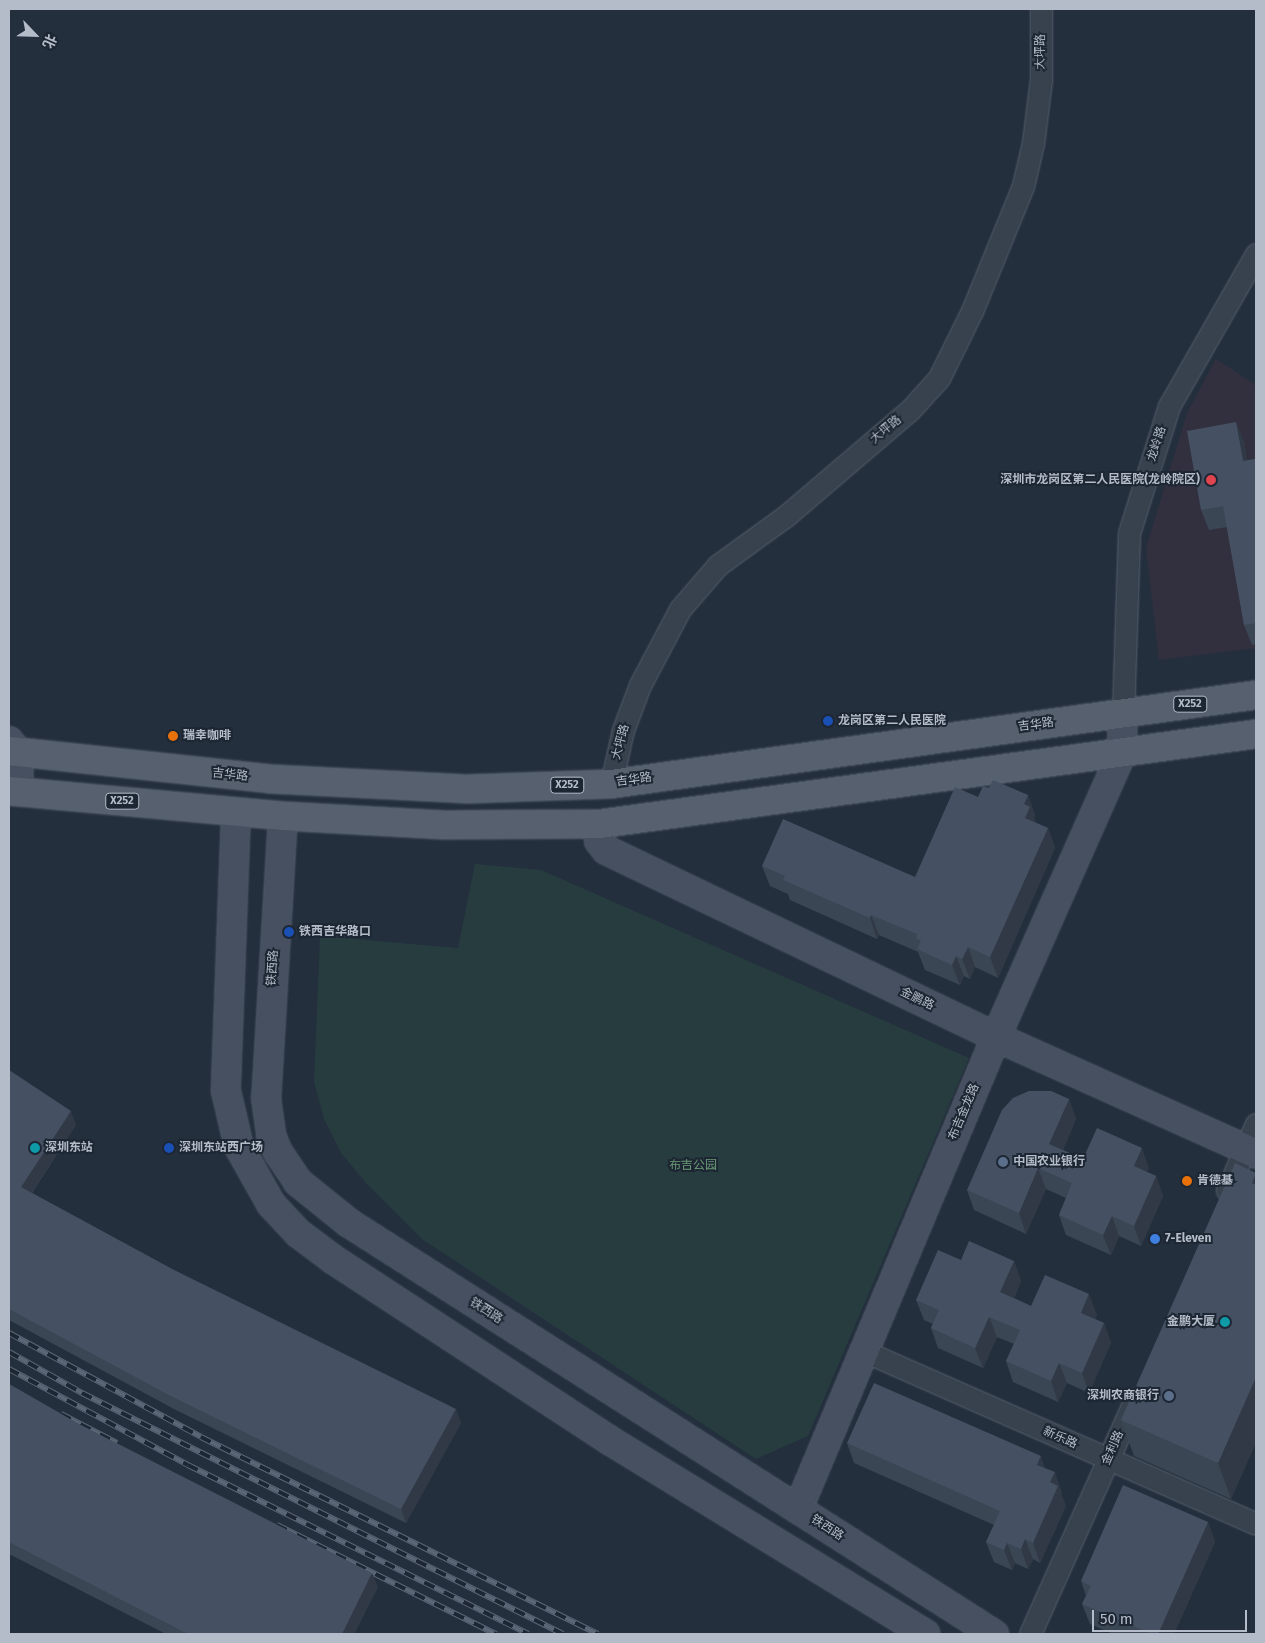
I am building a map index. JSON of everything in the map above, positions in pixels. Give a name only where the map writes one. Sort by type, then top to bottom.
[{"type":"main road","name":"吉华路","points":[[12,748],[271,779],[466,789],[611,784],[1256,695]]},
{"type":"main road","name":"布吉金龙路","points":[[798,1509],[996,1036],[1122,753],[1123,714]]},
{"type":"main road","name":"X252","points":[[14,792],[282,816],[459,826],[599,824],[1256,734]]},
{"type":"main road","points":[[12,748],[14,792]]},
{"type":"main road","points":[[236,812],[226,1092],[239,1147],[271,1204],[298,1233],[334,1260],[609,1440],[925,1634]]},
{"type":"main road","name":"铁西路","points":[[282,816],[266,1098],[271,1135],[287,1168],[311,1195],[349,1222],[798,1509],[983,1631]]},
{"type":"main road","name":"金鹏路","points":[[599,824],[599,841],[606,850],[996,1036],[1251,1152]]},
{"type":"street","name":"大坪路","points":[[611,784],[623,730],[640,686],[680,609],[718,565],[787,515],[910,410],[939,378],[972,311],[1024,186],[1041,80],[1041,9]]},
{"type":"street","name":"龙岭路","points":[[1123,714],[1129,533],[1169,406],[1256,254]]},
{"type":"street","points":[[1217,1213],[1251,1152],[1256,1124]]},
{"type":"street","name":"新乐路","points":[[864,1351],[1256,1524]]},
{"type":"street","name":"金利路","points":[[1030,1634],[1144,1377]]},
{"type":"shaded area","name":"深圳市龙岗区第二人民医院(龙岭院区)","points":[[1216,359],[1256,385],[1256,648],[1159,660],[1146,548],[1187,413]]},
{"type":"green space","name":"布吉公园","points":[[475,864],[541,870],[969,1058],[808,1436],[756,1459],[422,1239],[366,1183],[341,1153],[324,1119],[314,1081],[320,936],[458,948]]},
{"type":"building","points":[[1236,422],[1243,461],[1256,459],[1256,623],[1244,625],[1223,506],[1201,510],[1187,431]]},
{"type":"building","points":[[993,780],[1028,795],[1024,804],[1030,807],[1025,818],[1048,828],[990,957],[968,947],[962,959],[956,956],[952,965],[917,949],[921,941],[916,938],[917,934],[871,915],[870,918],[783,880],[785,876],[762,866],[783,819],[915,877],[955,787],[978,797],[983,786],[989,788]]},
{"type":"building","points":[[9,1070],[71,1111],[21,1187],[172,1269],[456,1409],[401,1509],[169,1395],[9,1309]]},
{"type":"building","points":[[1029,1091],[1051,1091],[1069,1099],[1049,1144],[1083,1159],[1097,1128],[1142,1148],[1134,1166],[1156,1176],[1134,1226],[1112,1216],[1103,1235],[1059,1215],[1072,1183],[1038,1168],[1019,1213],[967,1190],[1002,1110],[1013,1098]]},
{"type":"building","name":"金鹏大厦","points":[[1235,1163],[1256,1173],[1252,1183],[1256,1185],[1256,1377],[1218,1463],[1121,1420]]},
{"type":"building","points":[[969,1241],[1014,1261],[1000,1292],[1031,1306],[1045,1275],[1089,1294],[1081,1313],[1104,1323],[1082,1373],[1059,1363],[1051,1381],[1006,1361],[1020,1330],[989,1317],[975,1348],[931,1328],[939,1310],[916,1300],[938,1250],[961,1260]]},
{"type":"building","points":[[874,1383],[1041,1456],[1037,1465],[1055,1472],[1050,1482],[1058,1486],[1033,1543],[1025,1539],[1021,1549],[1007,1543],[1004,1550],[986,1542],[1000,1511],[847,1443]]},
{"type":"building","points":[[9,1384],[77,1423],[372,1573],[342,1634],[188,1634],[9,1542]]},
{"type":"building","points":[[1123,1485],[1208,1522],[1158,1634],[1151,1634],[1082,1604],[1091,1586],[1081,1581]]},
{"type":"railway","points":[[9,1333],[201,1437],[598,1634]]},
{"type":"railway","points":[[9,1352],[82,1393],[563,1634]]},
{"type":"railway","points":[[9,1369],[188,1465],[528,1634]]},
{"type":"railway","points":[[61,1414],[117,1443]]},
{"type":"railway","points":[[277,1525],[496,1634]]},
{"type":"place","name":"深圳市龙岗区第二人民医院(龙岭院区)","points":[[1211,480]]},
{"type":"place","name":"龙岗区第二人民医院","points":[[828,721]]},
{"type":"place","name":"瑞幸咖啡","points":[[173,736]]},
{"type":"place","name":"铁西吉华路口","points":[[289,932]]},
{"type":"place","name":"深圳东站","points":[[35,1148]]},
{"type":"place","name":"深圳东站西广场","points":[[169,1148]]},
{"type":"place","name":"中国农业银行","points":[[1003,1162]]},
{"type":"place","name":"肯德基","points":[[1187,1181]]},
{"type":"place","name":"7-Eleven","points":[[1155,1239]]},
{"type":"place","name":"金鹏大厦","points":[[1225,1322]]},
{"type":"place","name":"深圳农商银行","points":[[1169,1396]]}]
